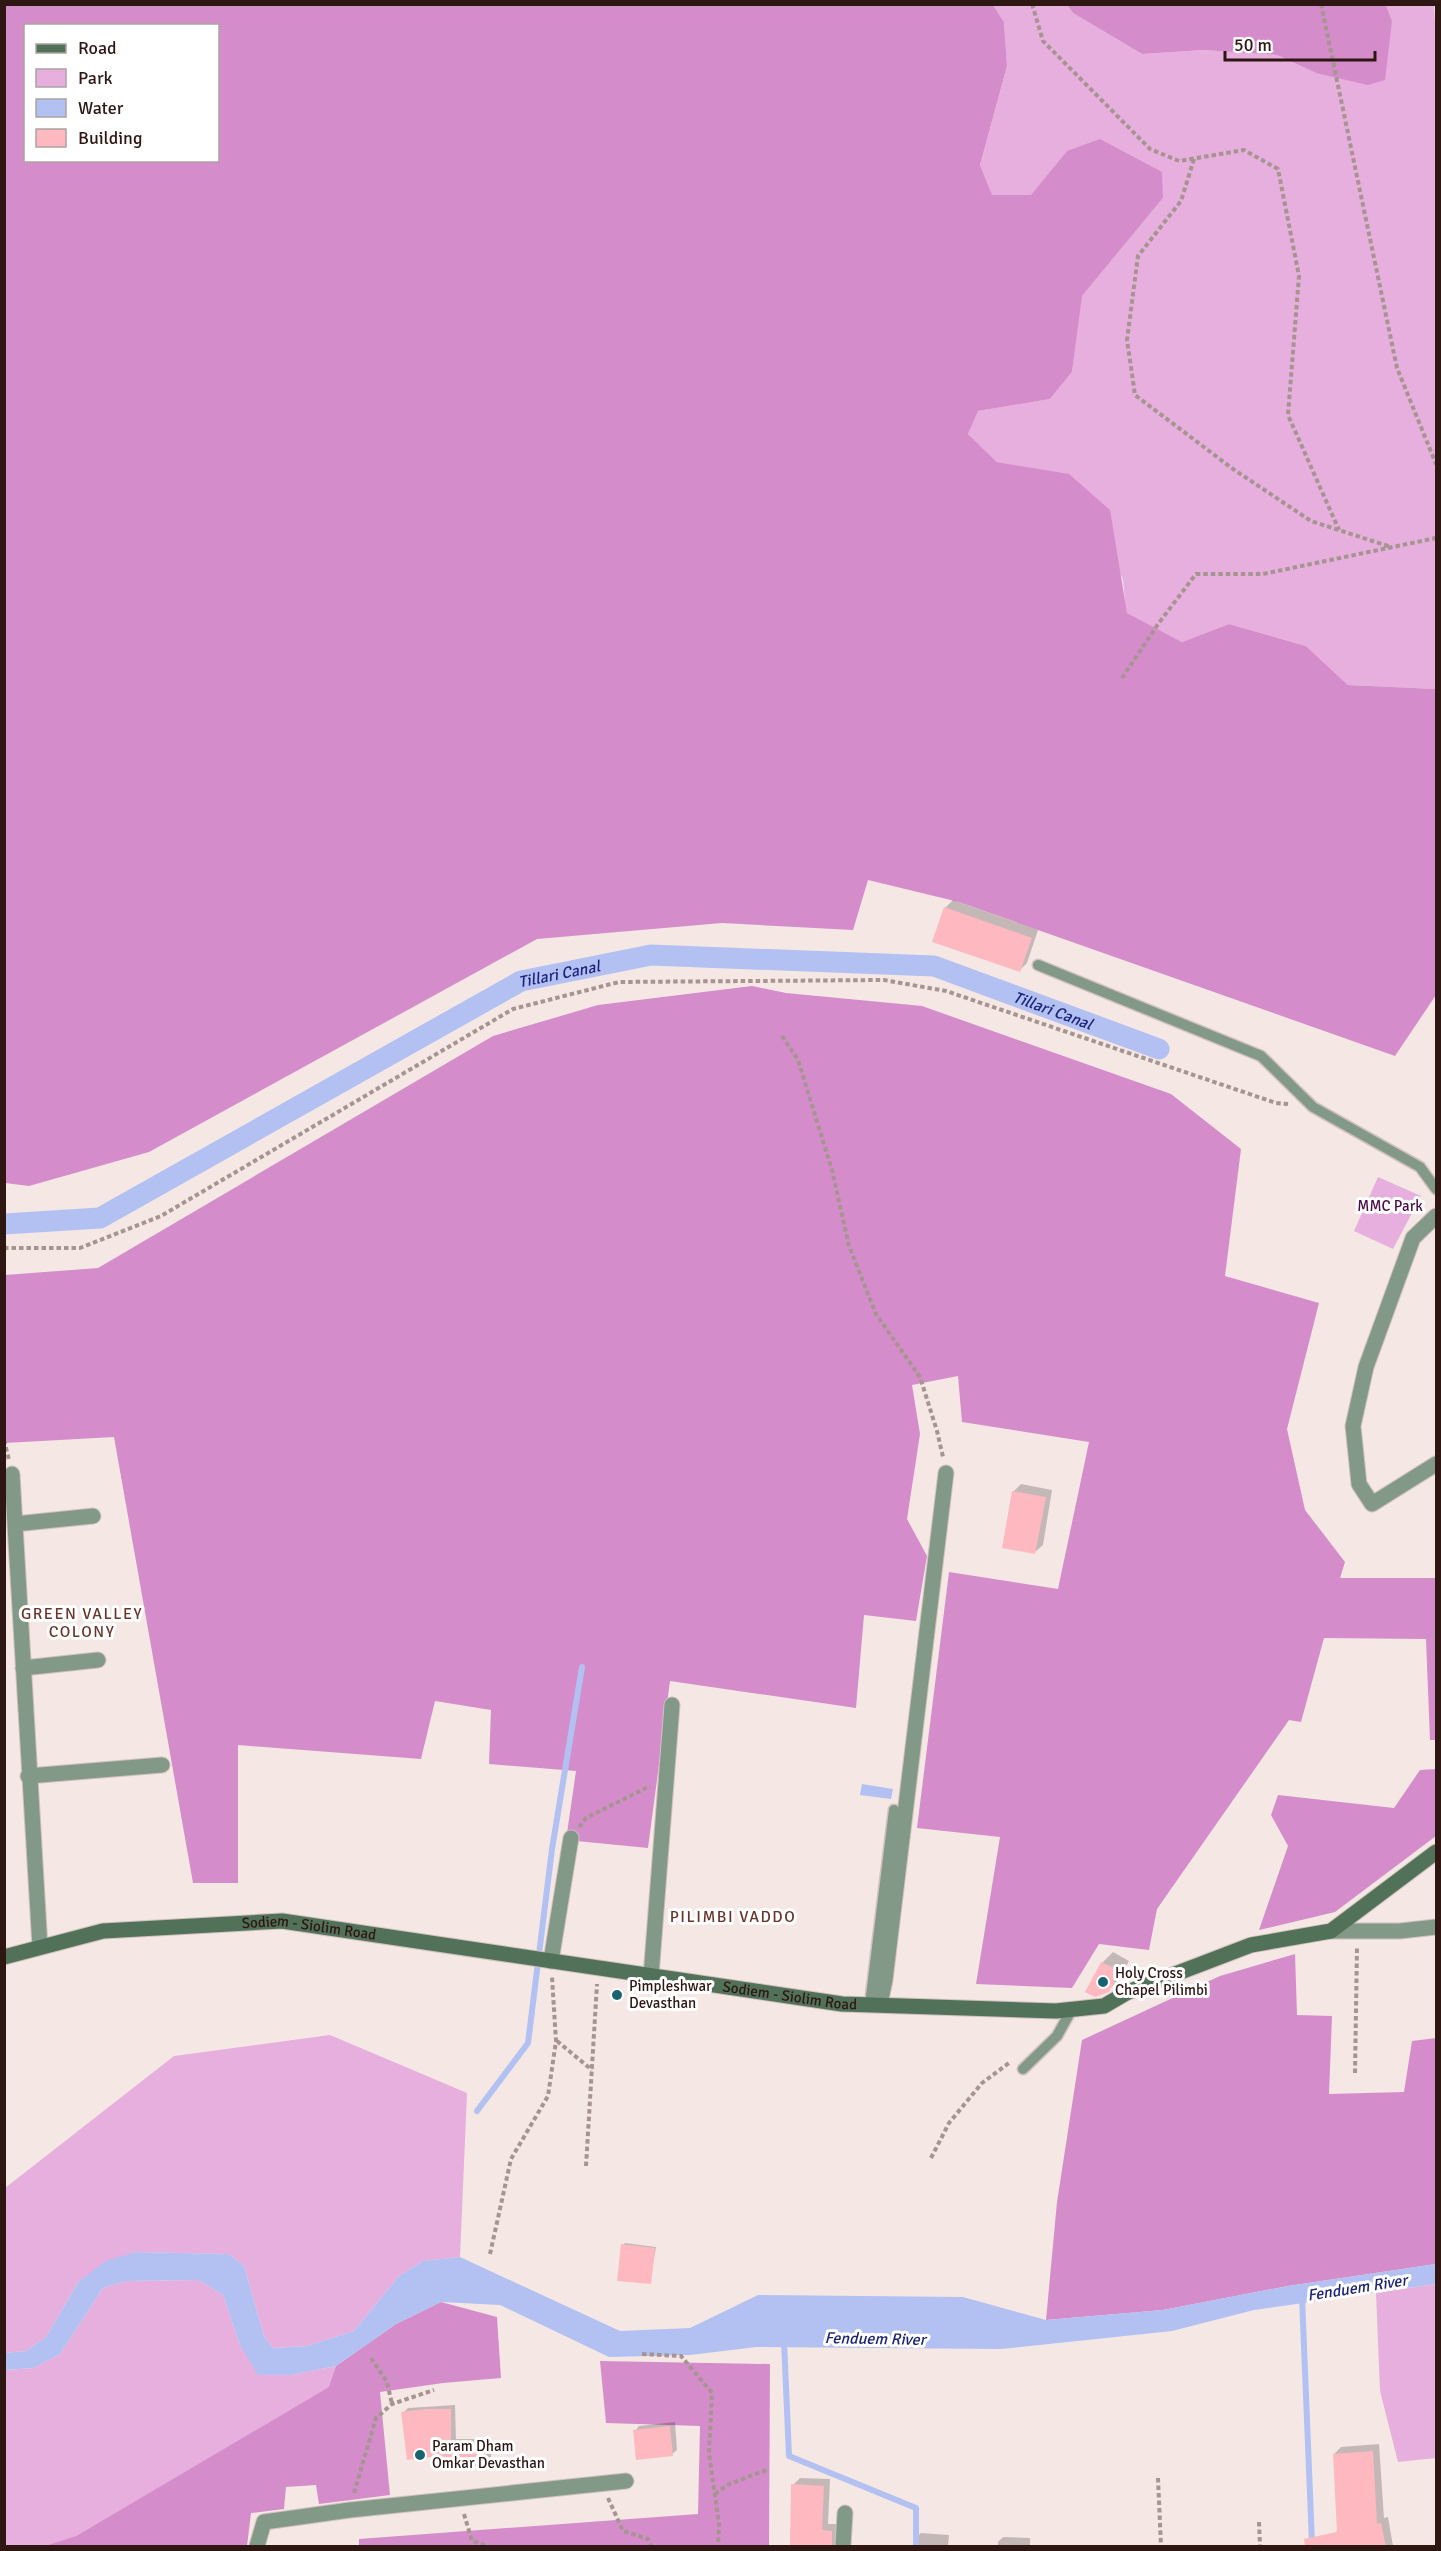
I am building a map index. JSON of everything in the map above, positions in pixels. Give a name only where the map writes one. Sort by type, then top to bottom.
[{"type":"main road","name":"Sodiem - Siolim Road","points":[[4,1957],[103,1931],[282,1922],[842,2004],[1054,2011],[1104,2006],[1128,1992],[1251,1945],[1331,1930],[1437,1852]]},
{"type":"street","points":[[1437,1216],[1413,1238],[1366,1367],[1353,1426],[1359,1484],[1372,1504],[1437,1464]]},
{"type":"street","points":[[875,2004],[886,1968],[946,1473]]},
{"type":"street","points":[[12,1474],[28,1776],[40,1947]]},
{"type":"street","points":[[15,1524],[93,1516]]},
{"type":"street","points":[[23,1668],[98,1660]]},
{"type":"street","points":[[651,1976],[672,1706]]},
{"type":"street","points":[[28,1776],[162,1765]]},
{"type":"street","points":[[551,1961],[571,1838]]},
{"type":"street","points":[[1331,1930],[1357,1932],[1437,1927]]},
{"type":"street","points":[[257,2547],[264,2522],[350,2510],[626,2481]]},
{"type":"street","points":[[843,2547],[844,2513]]},
{"type":"lane","points":[[1038,965],[1261,1056],[1313,1107],[1420,1167],[1437,1189]]},
{"type":"lane","points":[[875,2004],[894,1810]]},
{"type":"lane","points":[[1023,2069],[1057,2036],[1072,2009]]},
{"type":"path","points":[[1032,4],[1043,40],[1150,149],[1179,161],[1244,150],[1278,169],[1299,276],[1288,415],[1339,530]]},
{"type":"path","points":[[1320,4],[1397,368],[1437,464]]},
{"type":"path","points":[[1194,159],[1181,201],[1138,256],[1127,340],[1135,394],[1233,469],[1311,520],[1391,547]]},
{"type":"path","points":[[1122,678],[1158,624],[1196,574],[1263,574],[1437,538]]},
{"type":"path","points":[[4,1248],[80,1248],[161,1216],[513,1009],[619,982],[884,980],[946,991],[1276,1103],[1313,1107]]},
{"type":"path","points":[[782,1036],[798,1060],[832,1170],[849,1246],[876,1314],[920,1377],[937,1431],[946,1473]]},
{"type":"path","points":[[571,1838],[586,1818],[667,1777]]},
{"type":"path","points":[[1355,2073],[1357,1932]]},
{"type":"path","points":[[490,2254],[511,2159],[548,2097],[556,2041],[551,1961]]},
{"type":"path","points":[[586,2166],[598,1968]]},
{"type":"path","points":[[556,2041],[592,2070]]},
{"type":"path","points":[[931,2158],[949,2123],[982,2083],[1018,2057]]},
{"type":"path","points":[[642,2355],[681,2356],[712,2393],[709,2453],[719,2524],[718,2547]]},
{"type":"path","points":[[371,2358],[387,2382],[392,2404]]},
{"type":"path","points":[[350,2510],[376,2418],[392,2404],[434,2390]]},
{"type":"path","points":[[715,2495],[726,2485],[769,2469]]},
{"type":"path","points":[[1158,2478],[1161,2547]]},
{"type":"path","points":[[602,2484],[623,2531],[648,2539],[651,2547]]},
{"type":"path","points":[[459,2498],[472,2541],[487,2547]]},
{"type":"path","points":[[1259,2522],[1260,2547]]},
{"type":"green space","points":[[993,5],[1067,5],[1073,13],[1142,54],[1204,50],[1277,55],[1316,73],[1392,21],[1386,5],[1434,5],[1436,40],[1436,689],[1348,685],[1306,646],[1229,624],[1182,642],[1126,613],[1123,579],[1069,475],[997,462],[968,434],[977,411],[1050,399],[1072,372],[1081,297],[1163,198],[1067,151],[1031,196],[992,196],[980,165],[1007,66],[1004,22]]},
{"type":"green space","name":"MMC Park","points":[[1378,1177],[1421,1196],[1393,1249],[1354,1231]]},
{"type":"green space","points":[[330,2035],[467,2093],[460,2257],[423,2261],[399,2276],[354,2331],[307,2346],[273,2348],[264,2336],[244,2266],[229,2254],[135,2252],[79,2281],[46,2337],[26,2351],[5,2353],[5,2188],[174,2056]]},
{"type":"green space","points":[[199,2280],[223,2295],[240,2345],[291,2375],[336,2366],[330,2387],[76,2536],[44,2546],[5,2546],[5,2370],[34,2368],[60,2354],[103,2288],[126,2281]]},
{"type":"green space","points":[[1436,2284],[1436,2458],[1398,2462],[1380,2391],[1376,2293]]},
{"type":"shaded area","points":[[4,5],[993,5],[1004,22],[1007,66],[980,165],[992,195],[1031,195],[1067,151],[1100,139],[1162,172],[1163,198],[1082,296],[1072,372],[1050,399],[978,411],[968,434],[997,462],[1069,474],[1110,510],[1127,613],[1182,642],[1229,624],[1306,646],[1348,685],[1436,689],[1436,995],[1395,1056],[959,902],[868,880],[853,930],[722,923],[537,939],[149,1152],[29,1186],[5,1183]]},
{"type":"shaded area","points":[[1067,5],[1386,5],[1392,21],[1385,80],[1368,85],[1316,73],[1277,55],[1204,50],[1142,54],[1073,13]]},
{"type":"shaded area","points":[[752,986],[786,993],[922,1006],[1171,1094],[1241,1149],[1225,1276],[1319,1303],[1287,1429],[1305,1510],[1345,1562],[1340,1578],[1436,1578],[1436,1740],[1430,1740],[1426,1639],[1324,1638],[1301,1722],[1289,1720],[1157,1909],[1149,1950],[1099,1944],[1072,1988],[976,1984],[1000,1837],[917,1828],[949,1572],[1058,1589],[1089,1442],[962,1422],[958,1376],[912,1385],[920,1434],[907,1519],[927,1556],[916,1621],[864,1615],[856,1708],[670,1681],[648,1848],[566,1840],[576,1771],[489,1764],[491,1710],[435,1701],[421,1759],[238,1745],[238,1883],[193,1883],[114,1437],[5,1443],[5,1275],[98,1268],[493,1036],[598,1005]]},
{"type":"shaded area","points":[[1436,1769],[1436,1836],[1335,1912],[1259,1930],[1288,1846],[1271,1815],[1278,1795],[1394,1808],[1420,1770]]},
{"type":"shaded area","points":[[1295,1954],[1297,2015],[1332,2016],[1329,2094],[1404,2092],[1412,2041],[1436,2038],[1436,2264],[1288,2286],[1163,2310],[1046,2320],[1057,2202],[1082,2040],[1220,1976]]},
{"type":"shaded area","points":[[441,2302],[497,2317],[501,2378],[380,2392],[390,2495],[319,2504],[316,2485],[286,2487],[284,2509],[251,2513],[247,2546],[44,2546],[76,2536],[329,2387],[336,2366],[396,2324]]},
{"type":"shaded area","points":[[600,2361],[770,2364],[769,2546],[359,2546],[359,2539],[698,2514],[700,2426],[606,2423]]},
{"type":"water","points":[[862,1784],[893,1789],[891,1799],[860,1795]]},
{"type":"water","name":"Fenduem River","points":[[135,2252],[229,2254],[244,2266],[264,2336],[273,2348],[307,2346],[354,2331],[399,2276],[423,2261],[460,2257],[620,2331],[690,2328],[758,2295],[963,2297],[1046,2320],[1163,2310],[1288,2286],[1436,2264],[1436,2284],[1254,2310],[1172,2331],[1001,2349],[756,2347],[690,2355],[609,2357],[500,2305],[441,2302],[396,2324],[336,2366],[291,2375],[258,2375],[240,2345],[223,2295],[199,2280],[126,2281],[103,2288],[60,2354],[34,2368],[5,2370],[5,2353],[26,2351],[46,2337],[79,2281],[106,2261]]},
{"type":"building","points":[[944,907],[1032,938],[1020,972],[932,942]]},
{"type":"building","points":[[1012,1491],[1046,1497],[1035,1554],[1002,1548]]},
{"type":"building","name":"Holy Cross Chapel Pilimbi","points":[[1101,1962],[1120,1971],[1109,1992],[1095,1997],[1085,1992]]},
{"type":"building","points":[[621,2244],[655,2248],[651,2284],[617,2281]]},
{"type":"building","points":[[451,2409],[451,2443],[486,2443],[486,2466],[439,2465],[439,2456],[407,2460],[401,2412]]},
{"type":"building","points":[[670,2426],[673,2456],[636,2460],[633,2430]]},
{"type":"building","points":[[1373,2451],[1377,2524],[1381,2523],[1386,2547],[1305,2547],[1304,2539],[1337,2532],[1333,2454]]},
{"type":"building","points":[[791,2484],[824,2486],[822,2530],[832,2531],[832,2547],[790,2547]]},
{"type":"waterway","name":"Tillari Canal","points":[[4,1224],[100,1218],[521,981],[651,955],[934,966],[1159,1049]]},
{"type":"waterway","points":[[477,2111],[528,2043],[552,1849],[582,1667]]},
{"type":"waterway","name":"Fenduem River","points":[[1302,2297],[1312,2543]]},
{"type":"waterway","points":[[784,2341],[789,2456],[916,2508],[916,2546]]},
{"type":"place","name":"Holy Cross Chapel Pilimbi","points":[[1103,1982]]},
{"type":"place","name":"Pimpleshwar Devasthan","points":[[617,1995]]},
{"type":"place","name":"Param Dham Omkar Devasthan","points":[[420,2455]]},
{"type":"district","name":"GREEN VALLEY COLONY","points":[[82,1622]]},
{"type":"district","name":"PILIMBI VADDO","points":[[733,1916]]}]
